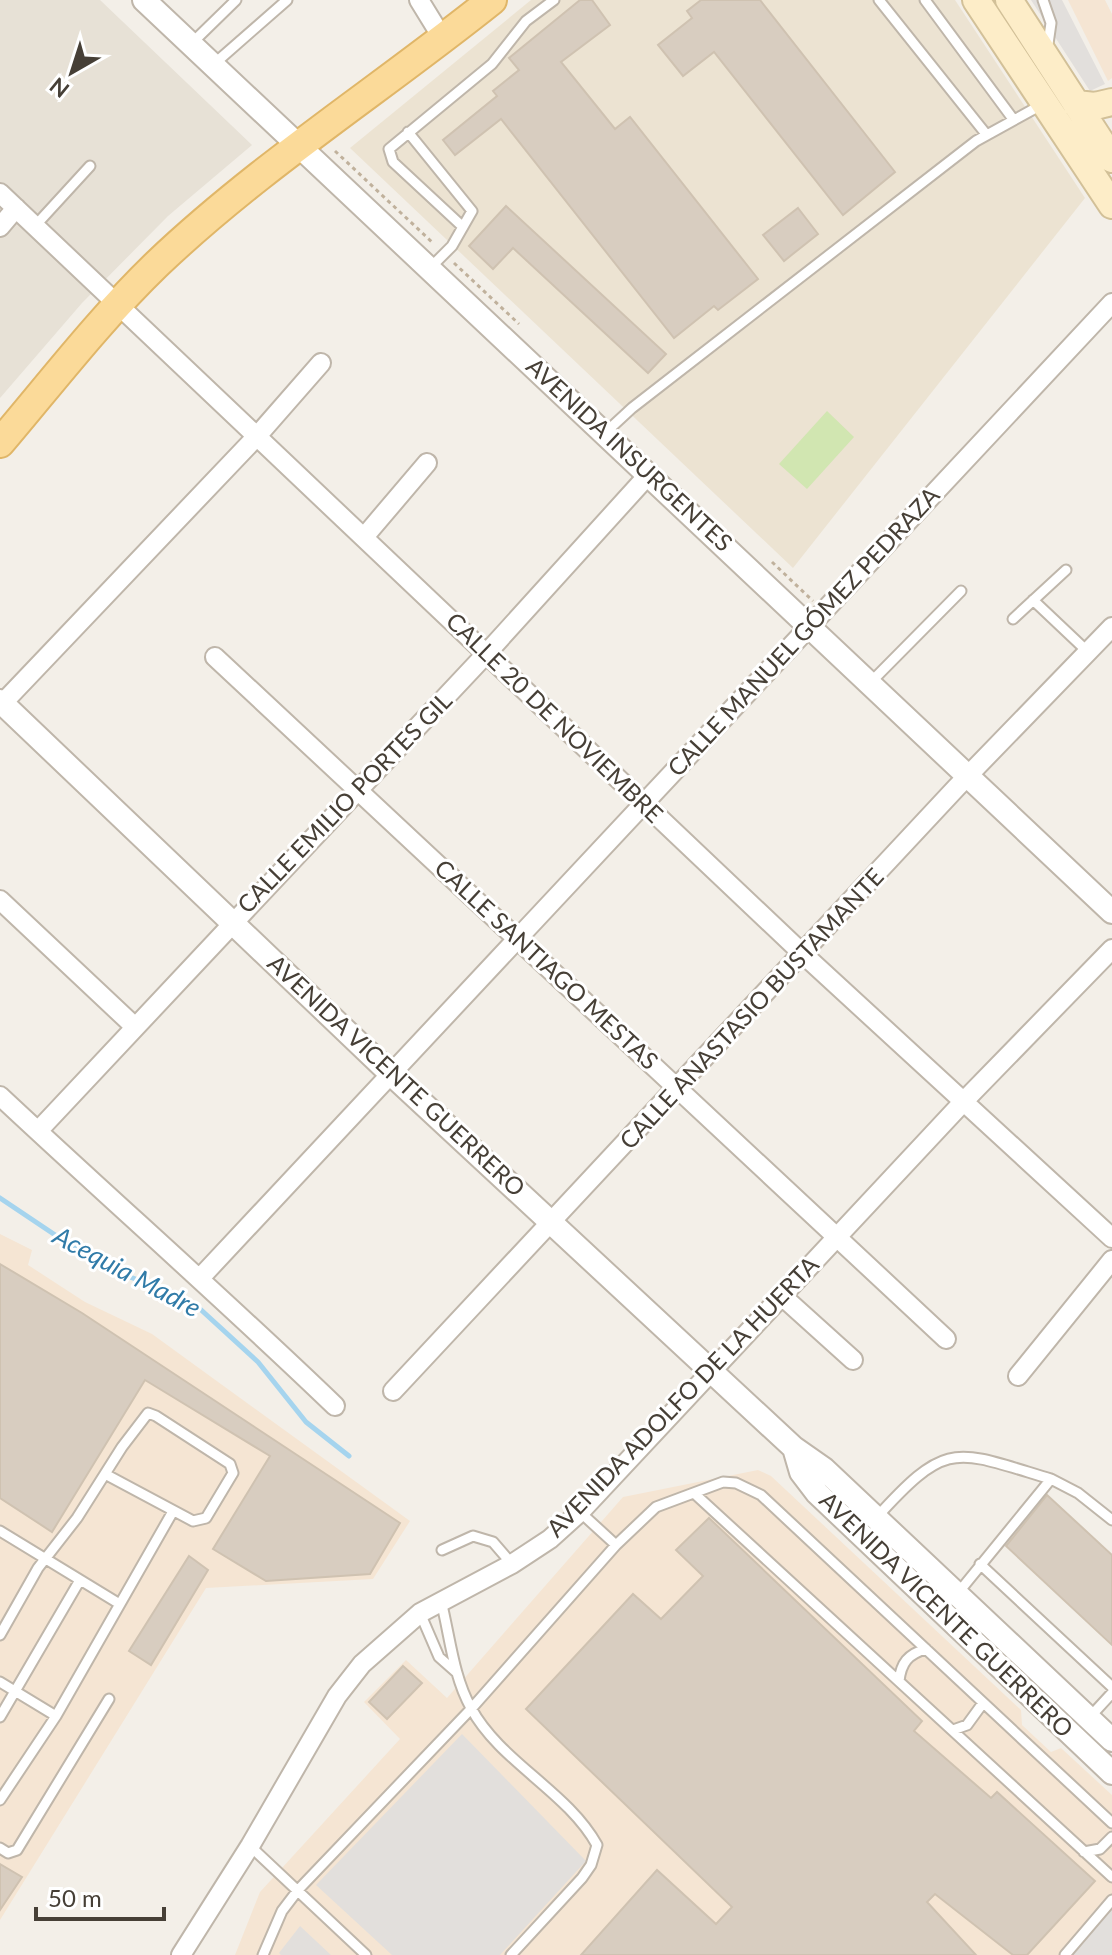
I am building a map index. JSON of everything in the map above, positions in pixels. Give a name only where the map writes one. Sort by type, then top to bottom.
[{"type":"main road","points":[[0,443],[118,304],[178,245],[299,146],[492,0]]},
{"type":"main road","points":[[976,0],[1044,103],[1103,152]]},
{"type":"main road","points":[[1009,0],[1103,152],[1112,205]]},
{"type":"main road","points":[[1076,104],[1095,106],[1112,102]]},
{"type":"street","name":"AVENIDA INSURGENTES","points":[[144,0],[650,473],[1112,912]]},
{"type":"street","points":[[419,0],[443,39]]},
{"type":"street","name":"CALLE 20 DE NOVIEMBRE","points":[[0,193],[803,954],[1112,1238]]},
{"type":"street","points":[[0,227],[16,208]]},
{"type":"street","name":"CALLE MANUEL GÓMEZ PEDRAZA","points":[[201,1277],[1112,303]]},
{"type":"street","points":[[1,704],[258,435],[321,363]]},
{"type":"street","points":[[365,536],[427,463]]},
{"type":"street","name":"CALLE EMILIO PORTES GIL","points":[[38,1131],[486,654],[650,473]]},
{"type":"street","name":"CALLE ANASTASIO BUSTAMANTE","points":[[393,1391],[553,1224],[967,777],[1112,627]]},
{"type":"street","name":"CALLE SANTIAGO MESTAS","points":[[215,657],[359,788],[946,1339]]},
{"type":"street","name":"AVENIDA VICENTE GUERRERO","points":[[1,704],[391,1074],[794,1448],[824,1469],[1112,1740]]},
{"type":"street","points":[[0,900],[134,1026]]},
{"type":"street","name":"AVENIDA ADOLFO DE LA HUERTA","points":[[181,1955],[349,1680],[420,1613],[441,1599],[512,1564],[550,1539],[580,1512],[965,1100],[1112,949]]},
{"type":"street","points":[[0,1096],[141,1229],[201,1277],[335,1406]]},
{"type":"street","points":[[1018,1376],[1112,1260]]},
{"type":"street","points":[[782,1296],[853,1360]]},
{"type":"street","name":"AVENIDA VICENTE GUERRERO","points":[[794,1448],[801,1472],[817,1493],[1112,1773]]},
{"type":"lane","points":[[192,43],[236,0]]},
{"type":"lane","points":[[214,64],[287,0]]},
{"type":"lane","points":[[463,227],[393,162],[389,149],[492,64],[526,21],[554,0]]},
{"type":"lane","points":[[879,0],[986,134]]},
{"type":"lane","points":[[925,0],[1013,119]]},
{"type":"lane","points":[[1043,0],[1051,23],[1045,57]]},
{"type":"lane","points":[[605,433],[632,408],[986,134],[1044,103]]},
{"type":"lane","points":[[408,132],[472,211],[452,246],[430,268]]},
{"type":"lane","points":[[35,226],[90,166]]},
{"type":"lane","points":[[1013,619],[1066,570]]},
{"type":"lane","points":[[870,683],[961,591]]},
{"type":"lane","points":[[1033,600],[1088,652]]},
{"type":"lane","points":[[0,1635],[38,1568],[148,1413],[230,1464],[233,1473],[206,1518],[193,1521],[172,1513],[105,1474]]},
{"type":"lane","points":[[876,1518],[911,1480],[944,1459],[963,1456],[1051,1479],[1078,1493],[1112,1520]]},
{"type":"lane","points":[[942,1611],[1051,1479]]},
{"type":"lane","points":[[263,1955],[282,1911],[298,1890],[471,1709],[616,1545],[656,1507],[723,1482],[736,1483],[761,1495],[1112,1823]]},
{"type":"lane","points":[[695,1494],[1112,1877]]},
{"type":"lane","points":[[580,1512],[616,1545]]},
{"type":"lane","points":[[0,1800],[56,1716],[172,1513]]},
{"type":"lane","points":[[0,1531],[118,1603]]},
{"type":"lane","points":[[442,1550],[473,1536],[493,1542],[512,1564]]},
{"type":"lane","points":[[980,1564],[1112,1687]]},
{"type":"lane","points":[[0,1717],[80,1580]]},
{"type":"lane","points":[[441,1599],[455,1652],[456,1672],[471,1709],[488,1731],[574,1816],[597,1845],[591,1865],[582,1878],[511,1955]]},
{"type":"lane","points":[[420,1613],[439,1657],[456,1672]]},
{"type":"lane","points":[[899,1681],[900,1666],[913,1653],[926,1649]]},
{"type":"lane","points":[[0,1682],[56,1716]]},
{"type":"lane","points":[[1089,1718],[1112,1693]]},
{"type":"lane","points":[[0,1848],[8,1853],[17,1850],[109,1699]]},
{"type":"lane","points":[[953,1730],[967,1725],[983,1703]]},
{"type":"lane","points":[[1084,1852],[1100,1849],[1112,1837]]},
{"type":"lane","points":[[250,1846],[366,1955]]},
{"type":"lane","points":[[1065,1955],[1112,1900]]},
{"type":"shaded area","points":[[0,0],[100,0],[252,145],[168,216],[82,303],[0,398]]},
{"type":"shaded area","points":[[531,0],[955,0],[1085,198],[793,568],[350,148]]},
{"type":"shaded area","points":[[1031,0],[1062,0],[1105,84],[1090,91]]},
{"type":"shaded area","points":[[1068,0],[1105,0],[1112,14],[1112,78],[1108,81]]},
{"type":"shaded area","points":[[0,1234],[32,1250],[28,1265],[85,1302],[152,1334],[410,1521],[373,1579],[206,1588],[0,1920]]},
{"type":"shaded area","points":[[758,1470],[771,1476],[1021,1710],[1022,1725],[1051,1752],[1061,1748],[1112,1795],[1112,1955],[235,1955],[260,1892],[400,1739],[364,1702],[406,1660],[447,1698],[623,1497]]},
{"type":"shaded area","points":[[462,1734],[586,1861],[500,1955],[392,1955],[316,1885]]},
{"type":"shaded area","points":[[1112,1901],[1112,1955],[1063,1955]]},
{"type":"shaded area","points":[[300,1926],[331,1955],[281,1955],[279,1953]]},
{"type":"green space","points":[[827,411],[854,437],[807,489],[779,464]]},
{"type":"building","points":[[580,0],[592,0],[610,25],[561,62],[615,129],[630,117],[758,279],[718,310],[714,306],[674,338],[501,119],[455,155],[443,140],[497,96],[493,91],[519,70],[509,58]]},
{"type":"building","points":[[701,0],[760,0],[895,172],[843,215],[714,52],[683,76],[658,45],[692,18],[687,11]]},
{"type":"building","points":[[506,206],[666,354],[648,373],[513,248],[493,269],[469,246]]},
{"type":"building","points":[[798,208],[818,234],[784,261],[763,235]]},
{"type":"building","points":[[0,1264],[82,1313],[400,1523],[370,1574],[266,1581],[213,1549],[270,1456],[145,1380],[52,1532],[0,1498]]},
{"type":"building","points":[[1047,1495],[1112,1555],[1112,1645],[1006,1546]]},
{"type":"building","points":[[709,1518],[922,1721],[914,1731],[991,1798],[997,1792],[1095,1881],[1027,1955],[1013,1955],[935,1894],[927,1902],[976,1955],[581,1955],[657,1870],[716,1924],[732,1907],[526,1709],[633,1594],[661,1619],[703,1576],[676,1550]]},
{"type":"building","points":[[189,1556],[208,1570],[151,1665],[129,1651]]},
{"type":"building","points":[[403,1666],[422,1683],[387,1719],[369,1702]]},
{"type":"building","points":[[0,1864],[22,1877],[0,1910]]},
{"type":"waterway","name":"Acequia Madre","points":[[0,1198],[113,1271],[169,1291],[199,1308],[258,1362],[306,1422],[349,1456]]}]
